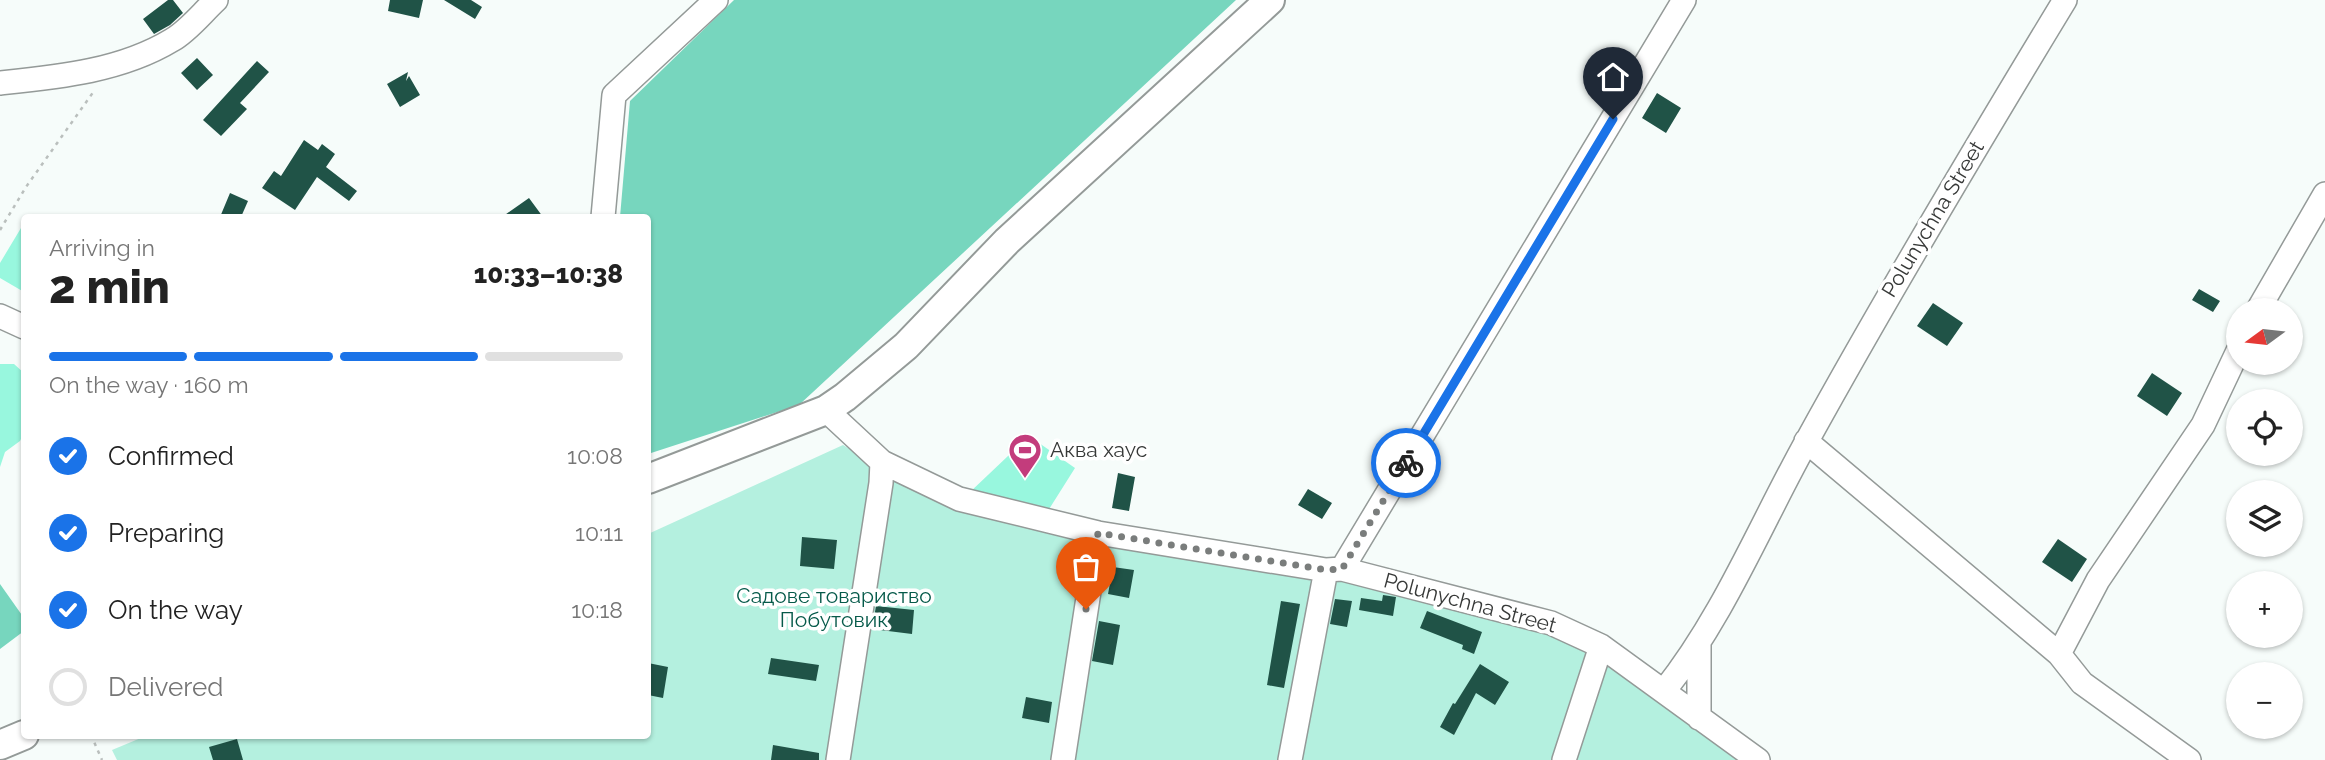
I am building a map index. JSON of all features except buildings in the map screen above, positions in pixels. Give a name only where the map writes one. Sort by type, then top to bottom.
[{"type":"main road","points":[[651,478],[826,410],[845,397],[906,346],[1007,241],[1270,0]]},
{"type":"main road","points":[[0,746],[21,736]]},
{"type":"street","points":[[0,83],[43,78],[124,62],[173,40],[215,0]]},
{"type":"street","points":[[603,214],[614,95],[716,0]]},
{"type":"street","points":[[1290,760],[1334,570],[1684,0]]},
{"type":"street","name":"Polunychna Street","points":[[1664,691],[1688,662],[1906,262],[2065,0]]},
{"type":"street","points":[[2265,298],[2325,194]]},
{"type":"street","points":[[0,316],[21,326]]},
{"type":"street","points":[[2059,654],[2098,580],[2203,425],[2227,375]]},
{"type":"street","name":"Polunychna Street","points":[[826,410],[882,462],[959,499],[1098,533],[1334,570],[1551,622],[1601,646],[1758,760]]},
{"type":"street","points":[[1806,442],[2059,654],[2082,683],[2189,760]]},
{"type":"street","points":[[838,760],[882,462]]},
{"type":"street","points":[[1063,760],[1098,533]]},
{"type":"street","points":[[1699,642],[1699,718]]},
{"type":"street","points":[[1564,760],[1601,646]]},
{"type":"path","points":[[0,230],[26,187],[73,123],[110,65]]},
{"type":"path","points":[[93,739],[102,760]]},
{"type":"green space","name":"Садове товариство Побутовик","points":[[843,445],[883,469],[1230,560],[1484,608],[1577,638],[1755,760],[117,760],[112,750],[138,739],[651,739],[651,533]]},
{"type":"shaded area","points":[[734,0],[1236,0],[799,405],[651,453],[651,214],[620,214],[630,101]]},
{"type":"shaded area","points":[[21,228],[21,290],[0,278],[0,263]]},
{"type":"shaded area","points":[[0,364],[14,364],[21,370],[21,439],[5,452],[0,467]]},
{"type":"shaded area","name":"Аква хаус","points":[[1029,436],[1075,468],[1046,514],[969,493]]},
{"type":"shaded area","points":[[0,584],[21,614],[21,633],[0,649]]},
{"type":"way so far","points":[[1086,609],[1098,533],[1326,570],[1342,569],[1406,463]]},
{"type":"place","name":"Аква хаус","points":[[1025,480]]},
{"type":"route","points":[[1406,463],[1613,119]]}]
